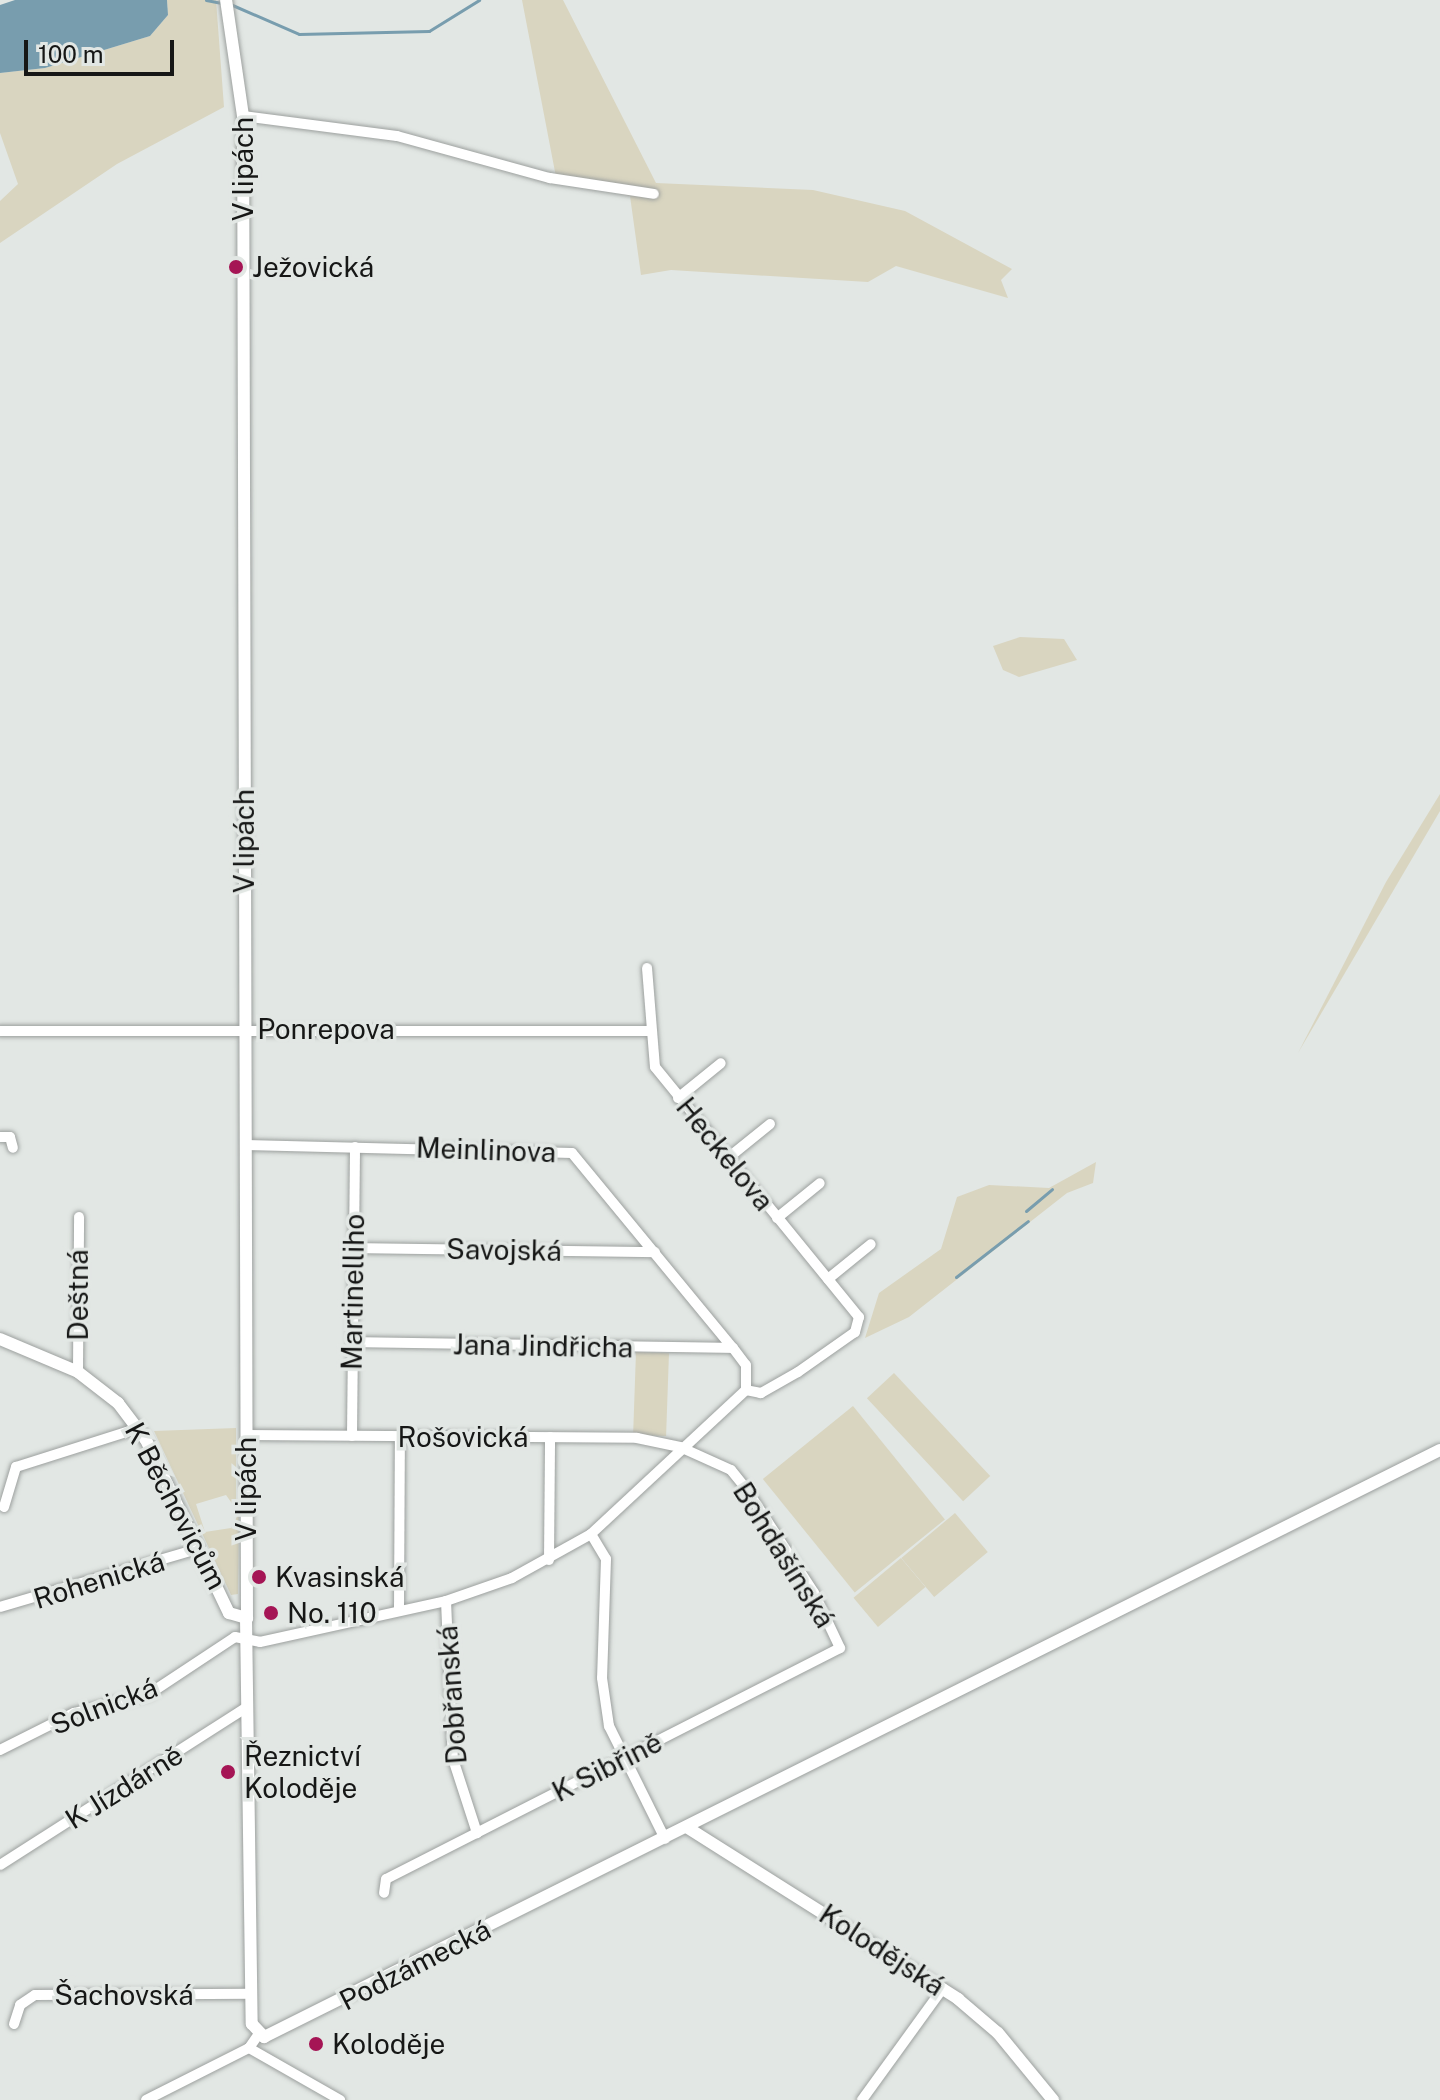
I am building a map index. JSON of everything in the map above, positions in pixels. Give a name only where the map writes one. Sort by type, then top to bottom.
[{"type":"street","name":"V lipách","points":[[228,5],[243,116],[246,1598],[252,1607],[242,1619]]},
{"type":"street","points":[[243,116],[397,136],[550,178],[654,194]]},
{"type":"street","name":"Heckelova","points":[[647,968],[655,1067],[859,1317],[855,1332],[809,1364],[761,1393],[746,1390]]},
{"type":"street","name":"Ponrepova","points":[[0,1031],[651,1031]]},
{"type":"street","points":[[678,1098],[721,1063]]},
{"type":"street","points":[[728,1158],[770,1124]]},
{"type":"street","points":[[0,1137],[10,1137],[13,1148]]},
{"type":"street","name":"Meinlinova","points":[[246,1145],[567,1151],[655,1252],[746,1365],[746,1390]]},
{"type":"street","name":"Martinelliho","points":[[352,1436],[355,1147]]},
{"type":"street","points":[[777,1218],[820,1183]]},
{"type":"street","name":"Deštná","points":[[78,1372],[79,1217]]},
{"type":"street","points":[[828,1279],[871,1244]]},
{"type":"street","name":"Savojská","points":[[354,1248],[655,1252]]},
{"type":"street","name":"K Běchovicům","points":[[0,1339],[78,1372],[139,1428],[197,1549],[242,1619]]},
{"type":"street","name":"Jana Jindřicha","points":[[353,1342],[733,1348]]},
{"type":"street","points":[[246,1636],[446,1601],[549,1560],[591,1534],[680,1447],[746,1390]]},
{"type":"street","points":[[4,1507],[16,1467],[139,1428]]},
{"type":"street","name":"Rošovická","points":[[246,1435],[643,1438],[680,1447]]},
{"type":"street","points":[[399,1610],[400,1436]]},
{"type":"street","points":[[549,1560],[550,1437]]},
{"type":"street","name":"Bohdašínská","points":[[680,1447],[731,1470],[745,1487],[814,1593],[840,1648]]},
{"type":"street","name":"Podzámecká","points":[[258,2035],[297,2024],[1440,1450]]},
{"type":"street","points":[[591,1534],[606,1559],[605,1707],[624,1759],[665,1839]]},
{"type":"street","name":"Rohenická","points":[[0,1607],[197,1549]]},
{"type":"street","points":[[229,1603],[246,1598]]},
{"type":"street","name":"Dobřanská","points":[[446,1601],[453,1759],[477,1833]]},
{"type":"street","points":[[146,2100],[249,2048],[258,2035],[252,1994],[246,1636],[242,1619]]},
{"type":"street","name":"Solnická","points":[[0,1750],[74,1713],[149,1694],[226,1642],[246,1636]]},
{"type":"street","name":"K Sibřině","points":[[384,1893],[386,1879],[840,1648]]},
{"type":"street","name":"K Jízdárně","points":[[0,1865],[247,1707]]},
{"type":"street","name":"Kolodějská","points":[[688,1828],[943,1988],[998,2033],[1053,2100]]},
{"type":"street","points":[[862,2100],[943,1988]]},
{"type":"street","name":"Šachovská","points":[[14,2024],[20,2005],[35,1995],[252,1994]]},
{"type":"street","points":[[249,2048],[340,2100]]},
{"type":"shaded area","points":[[167,0],[216,0],[224,107],[117,164],[0,243],[0,201],[18,184],[0,133],[0,73],[45,68],[150,36],[168,15]]},
{"type":"shaded area","points":[[522,0],[563,0],[656,183],[813,190],[905,211],[1012,269],[1001,280],[1008,298],[896,266],[868,282],[671,270],[641,275],[630,196],[556,177]]},
{"type":"shaded area","points":[[1020,637],[1064,639],[1077,660],[1019,677],[1003,670],[993,646]]},
{"type":"shaded area","points":[[1440,794],[1440,811],[1298,1053],[1386,882]]},
{"type":"shaded area","points":[[1096,1162],[1093,1183],[1067,1193],[909,1317],[865,1338],[879,1293],[941,1249],[957,1197],[989,1185],[1049,1188]]},
{"type":"shaded area","points":[[636,1352],[669,1353],[666,1436],[633,1435]]},
{"type":"shaded area","points":[[894,1373],[990,1476],[963,1501],[867,1398]]},
{"type":"shaded area","points":[[853,1406],[945,1519],[855,1592],[763,1479]]},
{"type":"shaded area","points":[[236,1428],[236,1509],[226,1495],[196,1504],[205,1532],[231,1528],[239,1513],[238,1594],[231,1595],[154,1431]]},
{"type":"shaded area","points":[[955,1513],[988,1552],[934,1597],[901,1558]]},
{"type":"shaded area","points":[[901,1558],[925,1587],[878,1627],[854,1598]]},
{"type":"water","points":[[15,0],[167,0],[168,15],[150,36],[45,68],[0,73],[0,5]]},
{"type":"waterway","points":[[206,0],[222,3]]},
{"type":"waterway","points":[[230,4],[299,34],[429,31],[479,0]]},
{"type":"waterway","points":[[1026,1211],[1052,1189]]},
{"type":"waterway","points":[[956,1277],[1028,1221]]},
{"type":"place","name":"Ježovická","points":[[236,267]]},
{"type":"place","name":"Kvasinská","points":[[259,1577]]},
{"type":"place","name":"No. 110","points":[[271,1613]]},
{"type":"place","name":"Řeznictví Koloděje","points":[[228,1772]]},
{"type":"place","name":"Koloděje","points":[[316,2044]]}]
